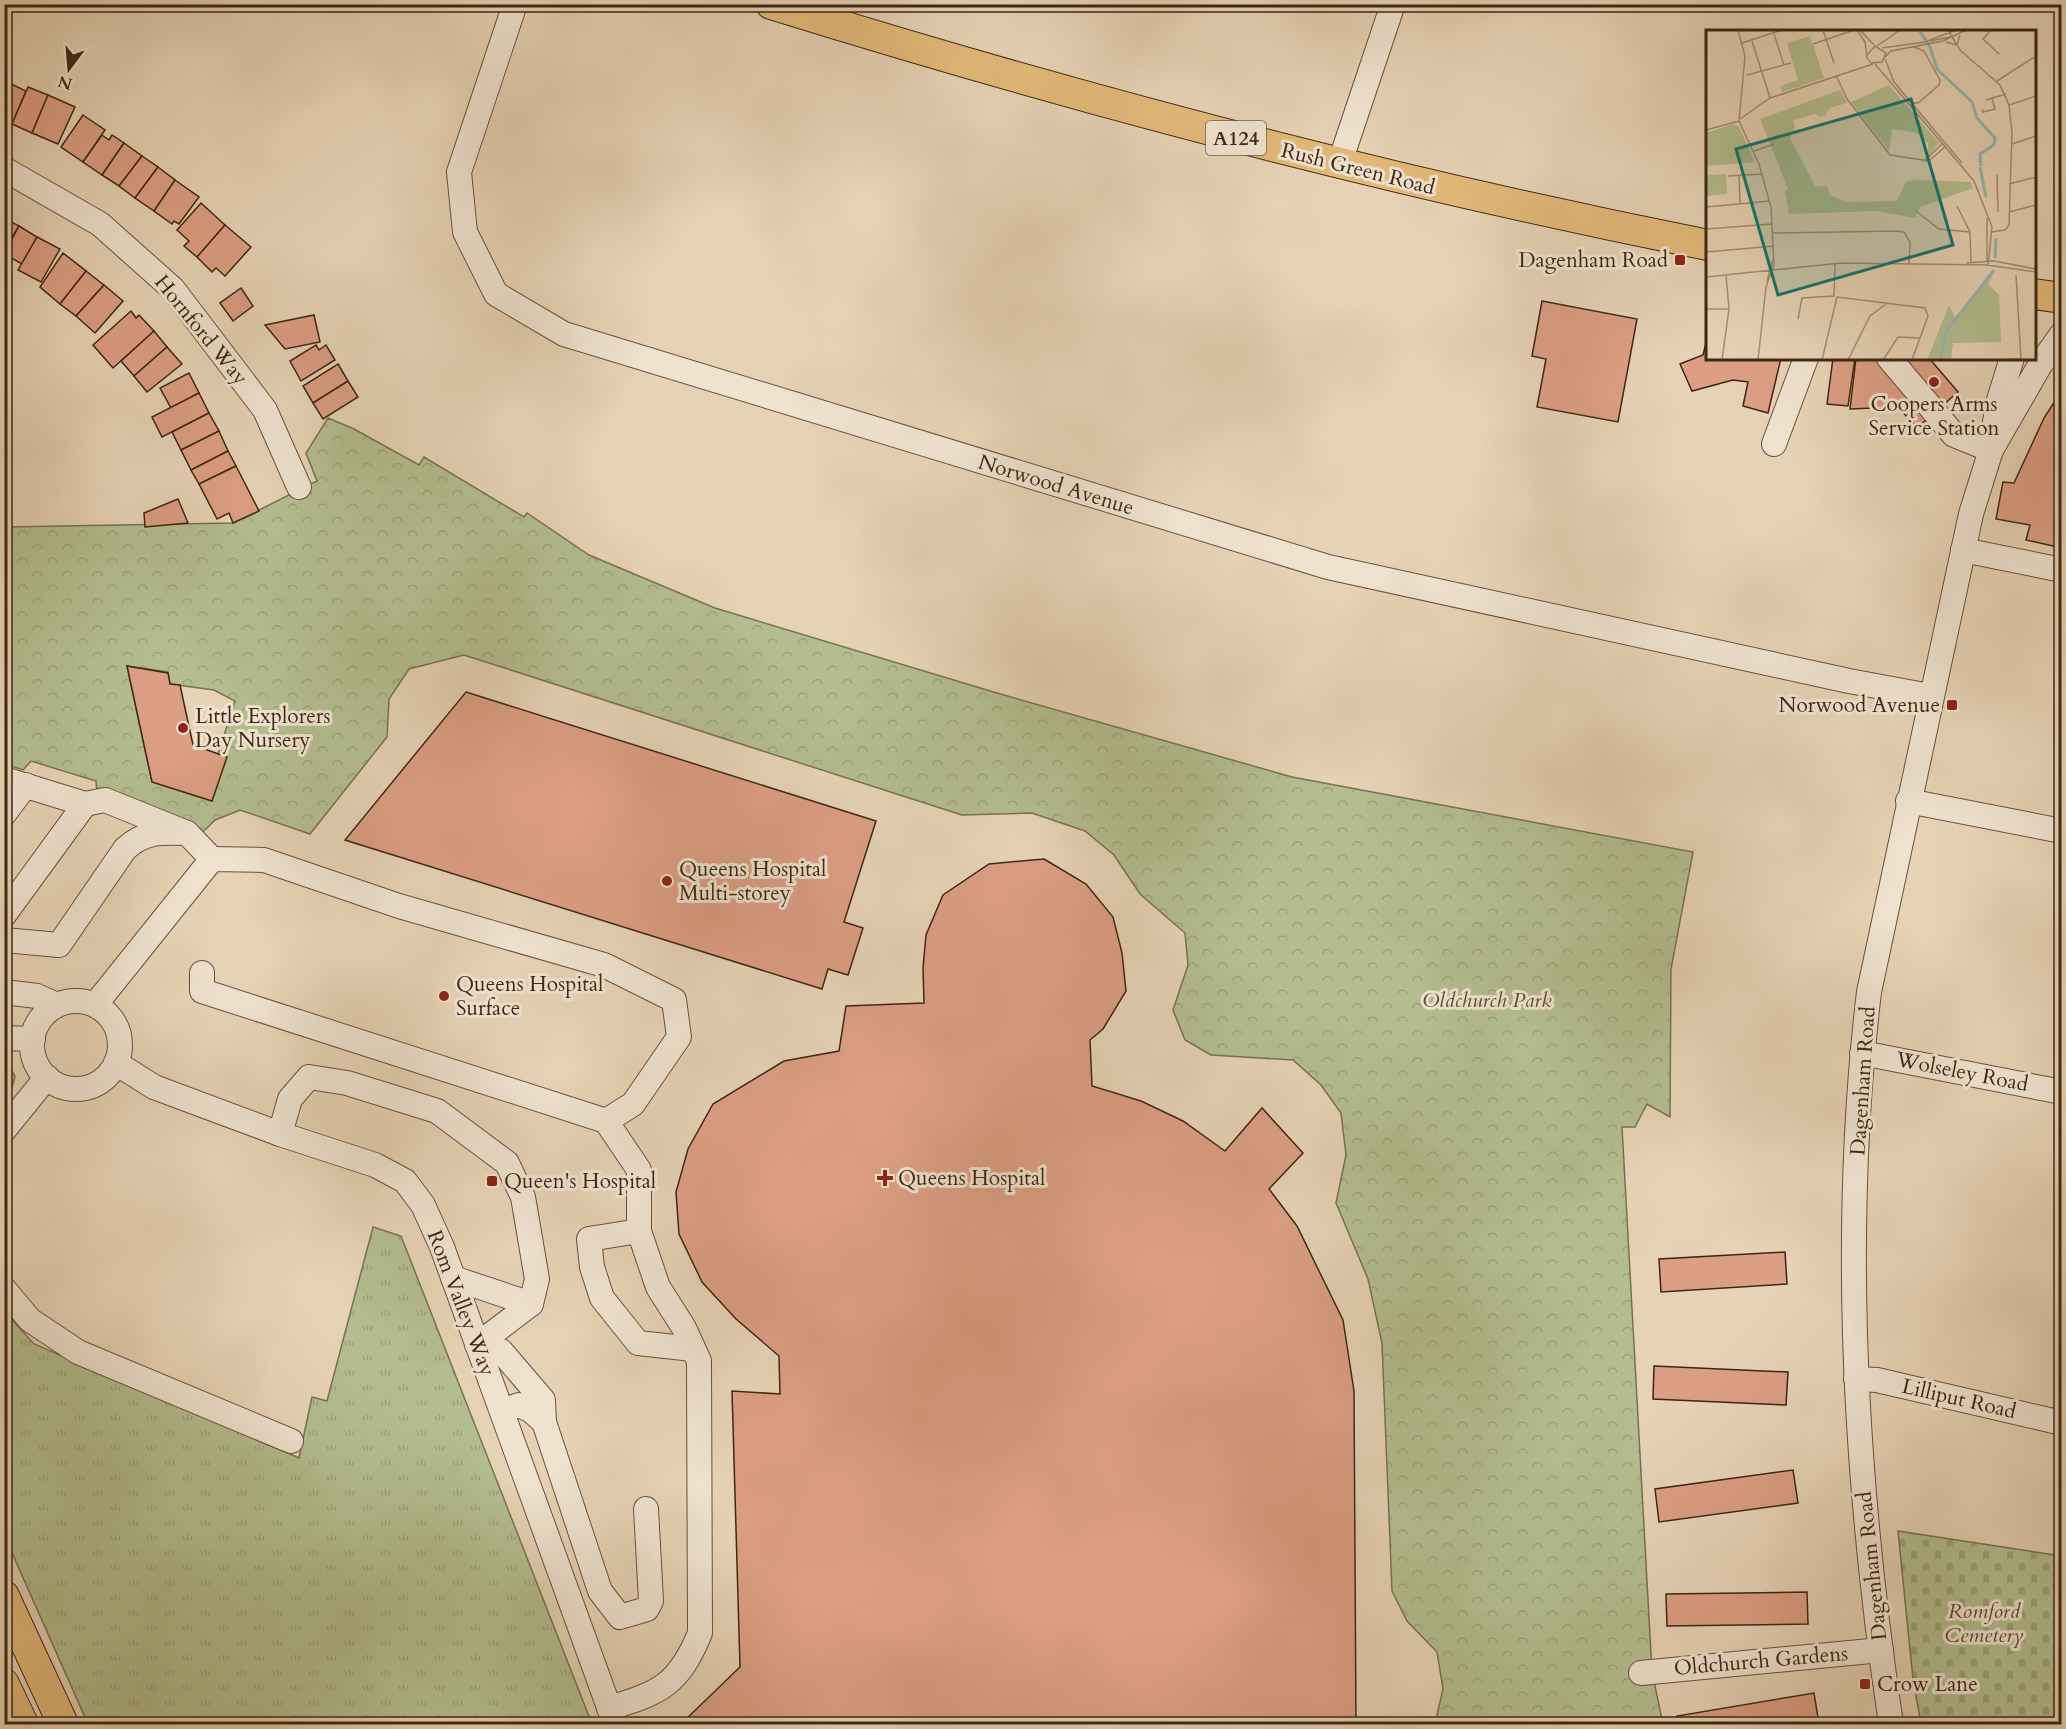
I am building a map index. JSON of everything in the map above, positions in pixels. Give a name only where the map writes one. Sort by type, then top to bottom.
[{"type":"main road","name":"Rush Green Road","points":[[771,4],[964,64],[1340,165],[1520,208],[1706,245]]},
{"type":"main road","points":[[4,1596],[63,1725]]},
{"type":"main road","points":[[6,1690],[23,1725]]},
{"type":"street","name":"Norwood Avenue","points":[[515,4],[459,172],[465,232],[496,294],[564,334],[1328,567],[1849,681],[1930,696]]},
{"type":"street","points":[[1340,165],[1393,4]]},
{"type":"street","name":"Hornford Way","points":[[4,169],[100,224],[174,289],[265,410],[299,487]]},
{"type":"street","name":"Dagenham Road","points":[[1991,450],[2057,341],[2057,321],[2049,298]]},
{"type":"street","points":[[1774,444],[1805,360]]},
{"type":"street","points":[[1891,360],[1954,435],[1991,450]]},
{"type":"street","name":"Dagenham Road","points":[[1891,1725],[1863,1497],[1856,1379],[1854,1225],[1862,1053],[1880,931],[1971,514],[1991,450],[1998,403],[2007,366]]},
{"type":"street","points":[[1963,550],[2061,570]]},
{"type":"street","points":[[4,814],[15,782],[85,804],[105,800],[187,833],[212,859],[264,860],[399,906],[604,965],[674,999],[679,1037],[633,1104],[606,1121]]},
{"type":"street","points":[[1908,801],[2061,831]]},
{"type":"street","points":[[4,915],[85,804]]},
{"type":"street","points":[[4,940],[59,945],[125,849],[137,838],[154,832],[187,833]]},
{"type":"street","points":[[94,1005],[212,859]]},
{"type":"street","points":[[202,973],[202,991],[606,1121],[639,1170],[639,1231],[658,1287],[684,1328],[699,1361],[700,1633],[689,1660],[670,1683],[612,1716]]},
{"type":"street","points":[[4,992],[37,996],[57,1005]]},
{"type":"street","points":[[82,1001],[94,1005],[109,1015],[118,1029],[120,1046],[116,1063],[109,1074],[85,1088],[58,1085],[47,1077],[35,1059],[33,1039],[41,1018],[57,1005],[82,1001]]},
{"type":"street","points":[[4,1038],[33,1039]]},
{"type":"street","name":"Wolseley Road","points":[[1862,1053],[2061,1092]]},
{"type":"street","name":"Rom Valley Way","points":[[116,1063],[154,1087],[280,1134],[375,1165],[405,1181],[423,1205],[453,1278],[612,1716]]},
{"type":"street","points":[[4,1130],[47,1077]]},
{"type":"street","points":[[280,1134],[290,1099],[309,1077],[347,1083],[437,1111],[507,1163],[523,1197],[537,1279],[531,1304],[480,1351]]},
{"type":"street","points":[[639,1231],[589,1239],[592,1267],[602,1298],[638,1343],[693,1348]]},
{"type":"street","points":[[453,1278],[531,1304]]},
{"type":"street","points":[[4,1290],[30,1320],[78,1352],[291,1441]]},
{"type":"street","points":[[480,1351],[501,1351],[543,1400],[544,1422],[600,1591],[620,1617],[648,1609],[651,1601],[646,1509]]},
{"type":"street","name":"Lilliput Road","points":[[1856,1379],[1876,1380],[2061,1423]]},
{"type":"street","points":[[502,1411],[519,1405],[530,1410],[544,1422]]},
{"type":"street","name":"Oldchurch Gardens","points":[[1641,1673],[1881,1650]]},
{"type":"green space","name":"Oldchurch Park","points":[[328,418],[354,429],[419,465],[424,457],[524,517],[527,513],[589,555],[715,608],[997,693],[1292,777],[1693,852],[1671,969],[1670,1117],[1647,1104],[1635,1127],[1622,1127],[1652,1672],[1663,1724],[1435,1724],[1443,1689],[1437,1652],[1407,1621],[1392,1591],[1382,1343],[1368,1279],[1336,1203],[1346,1155],[1341,1113],[1321,1085],[1293,1060],[1211,1055],[1185,1040],[1173,1010],[1188,965],[1185,933],[1140,894],[1114,855],[1085,831],[1032,813],[962,815],[464,655],[409,669],[389,699],[387,737],[310,834],[240,810],[215,820],[202,833],[97,794],[96,781],[31,761],[23,770],[5,764],[5,527],[233,523],[317,481],[306,453]],"holes":[[[127,666],[168,672],[170,684],[214,690],[235,701],[218,754],[226,757],[212,801],[152,782]]]},
{"type":"green space","points":[[5,1059],[15,1076],[11,1092],[5,1099]]},
{"type":"green space","points":[[373,1227],[401,1236],[592,1724],[88,1724],[5,1537],[4,1311],[34,1344],[299,1458],[312,1397],[327,1401]]},
{"type":"green space","name":"Romford Cemetery","points":[[1898,1531],[2061,1556],[2061,1724],[1921,1724],[1913,1679]]},
{"type":"building","points":[[7,82],[26,91],[12,124],[4,121]]},
{"type":"building","points":[[28,87],[48,95],[32,133],[12,124]]},
{"type":"building","points":[[48,95],[75,107],[58,144],[32,133]]},
{"type":"building","points":[[83,115],[105,130],[83,162],[61,147]]},
{"type":"building","points":[[102,135],[109,140],[112,135],[124,143],[102,175],[83,162]]},
{"type":"building","points":[[124,143],[142,156],[119,186],[102,175]]},
{"type":"building","points":[[142,156],[158,167],[135,198],[119,186]]},
{"type":"building","points":[[158,167],[175,180],[154,211],[135,198]]},
{"type":"building","points":[[175,180],[199,197],[179,224],[174,221],[172,224],[154,211]]},
{"type":"building","points":[[201,203],[225,225],[197,257],[184,246],[189,241],[177,230]]},
{"type":"building","points":[[4,218],[19,226],[4,251]]},
{"type":"building","points":[[225,225],[251,247],[225,276],[216,268],[212,272],[197,257]]},
{"type":"building","points":[[19,226],[37,237],[22,264],[4,254]]},
{"type":"building","points":[[37,237],[60,249],[41,282],[18,270]]},
{"type":"building","points":[[63,253],[86,271],[60,304],[40,287]]},
{"type":"building","points":[[86,271],[104,285],[76,316],[60,304]]},
{"type":"building","points":[[104,285],[123,301],[95,333],[76,316]]},
{"type":"building","points":[[241,288],[253,306],[233,321],[220,303]]},
{"type":"building","points":[[1542,301],[1637,319],[1618,422],[1537,407],[1546,359],[1532,356]]},
{"type":"building","points":[[131,311],[136,318],[139,315],[154,331],[113,368],[93,345]]},
{"type":"building","points":[[314,315],[320,342],[285,349],[265,325]]},
{"type":"building","points":[[154,331],[167,347],[134,376],[121,361]]},
{"type":"building","points":[[1706,343],[1706,360],[1781,360],[1768,413],[1743,406],[1748,382],[1733,380],[1692,391],[1680,364],[1703,355]]},
{"type":"building","points":[[316,345],[319,350],[326,345],[335,360],[301,381],[290,361]]},
{"type":"building","points":[[167,347],[182,364],[147,392],[134,376]]},
{"type":"building","points":[[1833,360],[1855,360],[1848,406],[1827,404]]},
{"type":"building","points":[[1856,360],[1931,360],[1958,392],[1917,428],[1898,407],[1850,409]]},
{"type":"building","points":[[338,364],[348,381],[313,403],[303,386]]},
{"type":"building","points":[[189,373],[199,393],[171,408],[160,388]]},
{"type":"building","points":[[348,381],[358,397],[323,419],[313,403]]},
{"type":"building","points":[[2062,390],[2062,548],[2026,540],[2030,525],[1996,519],[2003,482],[2014,483],[2044,418]]},
{"type":"building","points":[[199,393],[209,413],[162,437],[152,417]]},
{"type":"building","points":[[209,413],[219,431],[181,450],[172,432]]},
{"type":"building","points":[[219,431],[228,451],[191,470],[181,450]]},
{"type":"building","points":[[228,451],[236,466],[199,484],[191,470]]},
{"type":"building","points":[[236,466],[259,511],[233,523],[229,513],[217,519],[199,484]]},
{"type":"building","points":[[178,499],[188,523],[145,527],[144,513]]},
{"type":"building","name":"Little Explorers Day Nursery","points":[[127,666],[168,673],[170,684],[180,685],[193,745],[227,757],[212,801],[152,782]]},
{"type":"building","name":"Queens Hospital Multi-storey","points":[[466,692],[876,821],[844,922],[863,928],[848,975],[828,969],[822,989],[345,840]]},
{"type":"building","points":[[1044,859],[1086,884],[1113,917],[1122,953],[1126,991],[1103,1029],[1090,1040],[1092,1086],[1141,1101],[1183,1121],[1225,1151],[1262,1108],[1303,1153],[1269,1189],[1297,1226],[1343,1320],[1354,1391],[1356,1724],[681,1724],[740,1667],[732,1391],[780,1394],[779,1356],[736,1319],[702,1282],[679,1234],[676,1192],[688,1149],[713,1104],[784,1061],[839,1051],[846,1006],[924,1003],[923,968],[926,935],[943,895],[989,864]]},
{"type":"building","points":[[1785,1252],[1787,1284],[1661,1292],[1659,1259]]},
{"type":"building","points":[[1654,1366],[1788,1372],[1786,1405],[1653,1399]]},
{"type":"building","points":[[1793,1470],[1798,1503],[1659,1522],[1655,1489]]},
{"type":"building","points":[[1807,1592],[1808,1624],[1667,1626],[1666,1594]]},
{"type":"building","points":[[1814,1693],[1819,1724],[1678,1724],[1677,1716]]},
{"type":"place","name":"Dagenham Road","points":[[1680,260]]},
{"type":"place","name":"Coopers Arms Service Station","points":[[1934,382]]},
{"type":"place","name":"Norwood Avenue","points":[[1952,705]]},
{"type":"place","name":"Little Explorers Day Nursery","points":[[183,728]]},
{"type":"place","name":"Queens Hospital Multi-storey","points":[[667,881]]},
{"type":"place","name":"Queens Hospital Surface","points":[[444,996]]},
{"type":"place","name":"Queens Hospital","points":[[885,1178]]},
{"type":"place","name":"Queen's Hospital","points":[[492,1181]]},
{"type":"place","name":"Crow Lane","points":[[1865,1684]]}]
